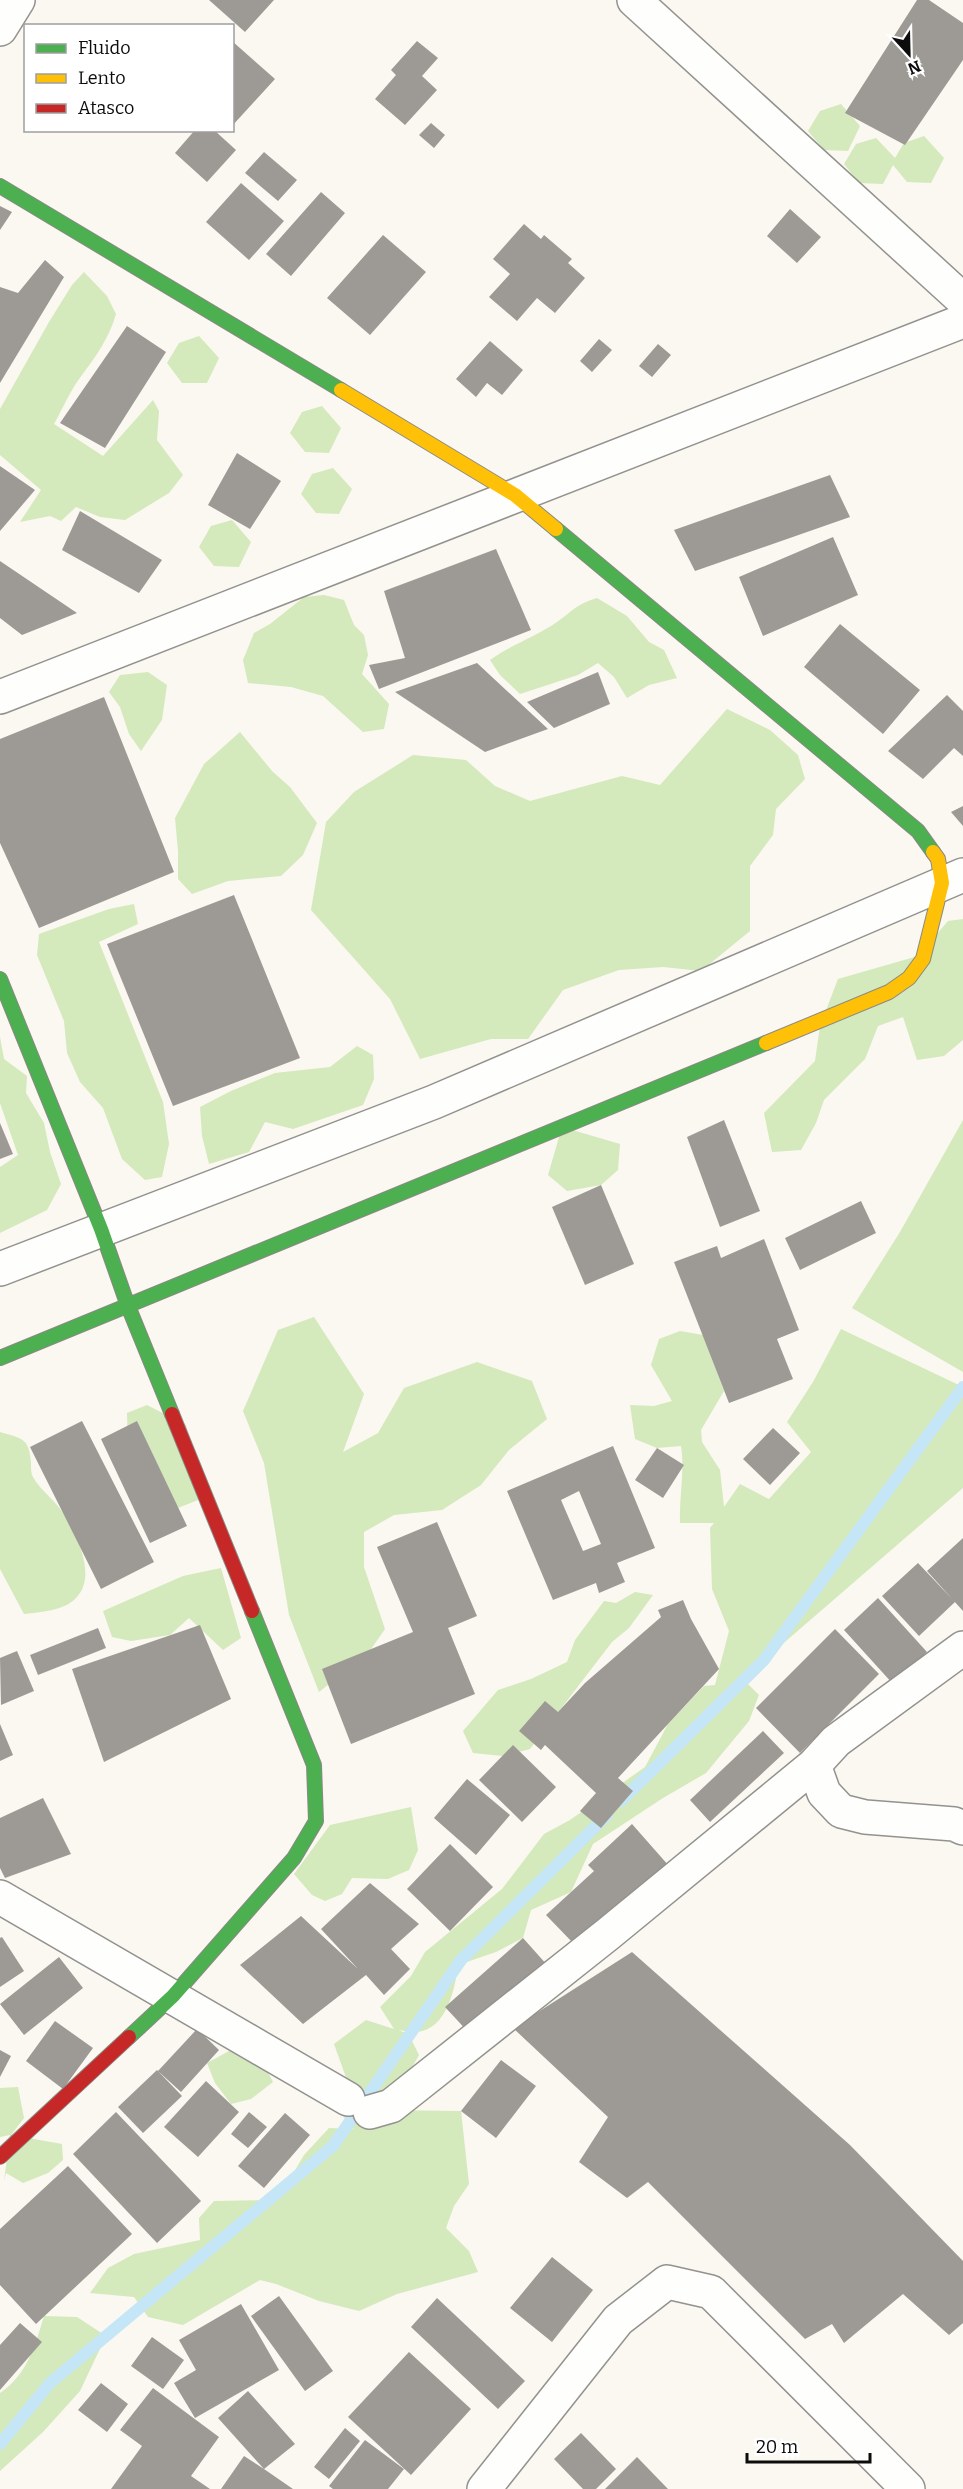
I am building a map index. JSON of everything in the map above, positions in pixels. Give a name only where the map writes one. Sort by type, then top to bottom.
[{"type":"street","points":[[0,29],[18,0]]},
{"type":"street","points":[[634,0],[963,300]]},
{"type":"street","points":[[0,186],[515,495],[918,831],[953,879]]},
{"type":"street","points":[[0,697],[963,321]]},
{"type":"street","points":[[0,1269],[434,1102],[953,879]]},
{"type":"street","points":[[0,1358],[889,992],[909,978],[923,959],[953,879]]},
{"type":"street","points":[[0,979],[100,1229],[128,1306],[314,1765],[316,1821],[294,1858],[173,1996],[0,2157]]},
{"type":"street","points":[[0,1896],[359,2106],[383,2110],[400,2099],[608,1934],[814,1765],[836,1741],[963,1648]]},
{"type":"street","points":[[814,1765],[824,1793],[841,1811],[865,1817],[954,1824],[963,1828]]},
{"type":"street","points":[[484,2489],[618,2320],[667,2282],[711,2292],[908,2489]]},
{"type":"green space","points":[[841,104],[860,126],[848,151],[824,150],[808,131],[820,111]]},
{"type":"green space","points":[[924,136],[944,158],[931,183],[907,182],[893,165],[883,184],[859,183],[844,164],[856,144],[876,138],[895,158],[904,143]]},
{"type":"green space","points":[[84,272],[107,296],[116,314],[102,346],[74,386],[54,424],[103,456],[153,400],[159,411],[157,440],[183,475],[169,493],[125,520],[100,517],[76,507],[61,521],[50,516],[20,522],[41,490],[0,455],[0,409],[49,322],[72,285]]},
{"type":"green space","points":[[199,336],[219,358],[207,383],[182,383],[167,363],[179,343]]},
{"type":"green space","points":[[322,406],[341,428],[329,453],[305,452],[290,433],[302,412]]},
{"type":"green space","points":[[333,468],[352,489],[339,514],[316,513],[301,494],[312,474]]},
{"type":"green space","points":[[232,520],[251,542],[239,567],[214,566],[199,547],[211,526]]},
{"type":"green space","points":[[324,595],[344,600],[354,625],[364,635],[368,655],[362,674],[389,704],[384,729],[363,732],[323,696],[291,687],[248,683],[243,660],[254,633],[270,624],[304,597]]},
{"type":"green space","points":[[597,598],[627,616],[649,642],[664,650],[677,678],[649,685],[627,698],[614,677],[598,663],[578,675],[520,694],[500,675],[490,660],[549,627],[579,606]]},
{"type":"green space","points":[[148,672],[167,685],[162,720],[141,751],[129,734],[120,707],[109,692],[120,675]]},
{"type":"green space","points":[[727,709],[770,730],[798,755],[805,779],[776,809],[773,835],[750,866],[750,931],[701,971],[663,967],[619,970],[563,990],[528,1039],[491,1039],[420,1059],[390,999],[311,910],[326,822],[354,792],[413,755],[466,760],[495,786],[530,801],[622,776],[660,785]]},
{"type":"green space","points":[[240,732],[272,771],[290,787],[317,823],[303,855],[281,876],[228,881],[192,894],[178,879],[175,818],[204,764]]},
{"type":"green space","points":[[134,904],[138,924],[99,942],[163,1102],[169,1144],[162,1177],[145,1180],[122,1159],[103,1108],[80,1082],[67,1053],[64,1021],[37,955],[39,934],[109,909]]},
{"type":"green space","points":[[963,919],[963,1040],[944,1056],[917,1060],[903,1017],[878,1026],[865,1059],[824,1100],[816,1123],[801,1150],[772,1152],[764,1113],[815,1061],[820,1026],[838,979],[918,956],[948,921]]},
{"type":"green space","points":[[0,1037],[4,1059],[27,1076],[26,1093],[44,1123],[50,1152],[61,1184],[47,1210],[0,1233],[0,1167],[18,1155],[0,1103]]},
{"type":"green space","points":[[357,1046],[373,1055],[374,1079],[363,1105],[293,1129],[265,1122],[249,1152],[209,1164],[202,1136],[200,1107],[275,1073],[330,1067]]},
{"type":"green space","points":[[963,1120],[963,1372],[852,1308],[900,1232]]},
{"type":"green space","points":[[562,1127],[620,1144],[618,1170],[601,1185],[567,1191],[548,1175]]},
{"type":"green space","points":[[314,1317],[364,1394],[343,1452],[378,1433],[404,1388],[477,1362],[532,1381],[547,1419],[509,1450],[481,1485],[442,1510],[394,1515],[364,1532],[364,1567],[385,1629],[369,1652],[319,1692],[289,1615],[264,1463],[243,1411],[278,1330]]},
{"type":"green space","points":[[841,1329],[963,1387],[963,1488],[764,1660],[747,1683],[759,1695],[749,1721],[706,1773],[593,1844],[571,1892],[531,1910],[523,1938],[496,1952],[458,1965],[452,1996],[436,2024],[417,2032],[399,2030],[409,2035],[419,2055],[405,2080],[383,2110],[461,2111],[469,2184],[454,2206],[446,2228],[469,2251],[478,2272],[397,2294],[359,2311],[319,2301],[260,2280],[183,2325],[148,2317],[134,2297],[90,2293],[108,2268],[134,2254],[200,2240],[199,2218],[214,2201],[268,2200],[287,2184],[304,2155],[329,2128],[353,2129],[336,2107],[348,2083],[334,2044],[366,2020],[394,2029],[380,2007],[411,1976],[425,1952],[502,1889],[544,1834],[570,1820],[645,1767],[668,1724],[704,1686],[715,1685],[729,1631],[712,1589],[710,1528],[714,1523],[680,1523],[681,1446],[657,1448],[635,1439],[630,1405],[654,1406],[672,1401],[651,1365],[659,1339],[680,1331],[703,1335],[724,1391],[701,1430],[702,1442],[720,1470],[724,1507],[740,1484],[769,1499],[811,1452],[787,1422],[813,1382]]},
{"type":"green space","points":[[147,1405],[186,1425],[198,1500],[178,1508],[163,1501],[128,1446],[127,1413]]},
{"type":"green space","points":[[0,1432],[19,1438],[26,1444],[29,1449],[32,1476],[63,1513],[79,1543],[83,1555],[85,1578],[76,1598],[65,1606],[24,1614],[0,1569]]},
{"type":"green space","points":[[221,1568],[241,1638],[223,1650],[189,1618],[170,1635],[131,1641],[112,1637],[103,1611],[183,1576]]},
{"type":"green space","points":[[635,1592],[653,1595],[629,1628],[612,1642],[530,1749],[503,1756],[473,1753],[463,1731],[498,1690],[531,1679],[567,1662],[575,1640],[604,1601],[616,1603]]},
{"type":"green space","points":[[411,1807],[418,1850],[409,1870],[388,1879],[352,1878],[342,1894],[325,1901],[312,1895],[294,1874],[330,1825]]},
{"type":"green space","points":[[249,2049],[263,2063],[273,2082],[251,2099],[231,2104],[215,2083],[207,2063],[231,2050]]},
{"type":"green space","points":[[18,2087],[24,2118],[11,2135],[62,2144],[63,2160],[48,2173],[23,2183],[6,2173],[4,2181],[10,2135],[0,2137],[0,2088]]},
{"type":"green space","points":[[44,2316],[77,2317],[106,2336],[80,2391],[43,2432],[0,2471],[0,2393],[17,2378],[29,2359]]},
{"type":"building","points":[[209,0],[274,0],[245,32]]},
{"type":"building","points":[[917,0],[929,0],[963,23],[963,60],[905,145],[845,113]]},
{"type":"building","points":[[417,41],[438,58],[422,76],[437,90],[405,125],[375,99],[396,75],[391,70]]},
{"type":"building","points":[[234,43],[275,79],[234,124]]},
{"type":"building","points":[[431,123],[445,135],[434,148],[419,135]]},
{"type":"building","points":[[193,132],[216,132],[236,150],[207,182],[175,153]]},
{"type":"building","points":[[264,152],[297,180],[278,201],[245,173]]},
{"type":"building","points":[[241,183],[284,221],[249,260],[206,222]]},
{"type":"building","points":[[321,192],[345,213],[291,276],[266,254]]},
{"type":"building","points":[[0,206],[12,212],[0,230]]},
{"type":"building","points":[[790,209],[821,237],[797,263],[767,236]]},
{"type":"building","points":[[524,224],[541,239],[544,235],[572,259],[568,263],[585,278],[555,313],[537,298],[517,321],[489,297],[510,274],[493,259]]},
{"type":"building","points":[[383,235],[426,272],[370,335],[327,298]]},
{"type":"building","points":[[45,260],[64,277],[0,383],[0,287],[18,293]]},
{"type":"building","points":[[127,326],[166,352],[105,448],[60,423]]},
{"type":"building","points":[[599,339],[612,350],[592,372],[580,361]]},
{"type":"building","points":[[490,341],[523,370],[502,395],[487,383],[476,397],[456,379]]},
{"type":"building","points":[[658,344],[671,355],[652,377],[639,366]]},
{"type":"building","points":[[237,453],[281,481],[250,529],[208,505]]},
{"type":"building","points":[[0,466],[35,490],[0,531]]},
{"type":"building","points":[[830,475],[850,517],[695,571],[674,530]]},
{"type":"building","points":[[80,511],[162,560],[139,593],[62,550]]},
{"type":"building","points":[[833,537],[858,595],[763,636],[739,577]]},
{"type":"building","points":[[496,549],[531,630],[379,689],[369,665],[405,658],[384,591]]},
{"type":"building","points":[[0,561],[77,613],[22,635],[0,618]]},
{"type":"building","points":[[840,624],[920,690],[883,734],[804,667]]},
{"type":"building","points":[[477,663],[548,729],[485,752],[395,692]]},
{"type":"building","points":[[598,672],[610,704],[554,728],[527,702]]},
{"type":"building","points":[[947,695],[963,711],[963,756],[954,748],[923,779],[888,751]]},
{"type":"building","points":[[104,697],[174,872],[39,928],[0,843],[0,739]]},
{"type":"building","points":[[963,806],[963,826],[951,812]]},
{"type":"building","points":[[234,895],[300,1058],[173,1106],[107,944]]},
{"type":"building","points":[[724,1120],[760,1211],[720,1227],[687,1137]]},
{"type":"building","points":[[0,1123],[13,1154],[0,1159]]},
{"type":"building","points":[[601,1185],[634,1264],[585,1285],[552,1207]]},
{"type":"building","points":[[861,1201],[876,1233],[800,1270],[785,1238]]},
{"type":"building","points":[[764,1239],[799,1330],[777,1339],[793,1379],[729,1403],[674,1262],[717,1246],[721,1258]]},
{"type":"building","points":[[82,1421],[154,1562],[101,1589],[30,1447]]},
{"type":"building","points":[[137,1421],[187,1526],[150,1543],[101,1439]]},
{"type":"building","points":[[773,1428],[800,1453],[770,1485],[743,1459]]},
{"type":"building","points":[[613,1446],[655,1548],[617,1563],[625,1582],[599,1593],[596,1583],[553,1600],[507,1491]],"holes":[[[579,1491],[601,1544],[583,1551],[561,1500]]]},
{"type":"building","points":[[657,1448],[684,1465],[663,1498],[635,1480]]},
{"type":"building","points":[[437,1522],[477,1616],[448,1628],[475,1694],[351,1744],[322,1669],[413,1632],[377,1547]]},
{"type":"building","points":[[963,1538],[963,1611],[927,1571]]},
{"type":"building","points":[[918,1563],[955,1602],[919,1636],[882,1596]]},
{"type":"building","points":[[878,1598],[927,1652],[893,1684],[844,1630]]},
{"type":"building","points":[[683,1600],[719,1669],[618,1778],[633,1791],[601,1828],[580,1811],[596,1793],[545,1745],[541,1750],[519,1731],[545,1701],[558,1712],[585,1683],[661,1617],[658,1610]]},
{"type":"building","points":[[200,1625],[231,1699],[104,1762],[72,1669]]},
{"type":"building","points":[[98,1628],[106,1648],[38,1675],[30,1655]]},
{"type":"building","points":[[835,1629],[879,1674],[800,1753],[756,1708]]},
{"type":"building","points":[[17,1651],[34,1691],[1,1705],[0,1658]]},
{"type":"building","points":[[0,1724],[13,1755],[0,1761]]},
{"type":"building","points":[[763,1731],[784,1753],[710,1822],[690,1800]]},
{"type":"building","points":[[513,1745],[556,1787],[522,1822],[479,1780]]},
{"type":"building","points":[[467,1779],[510,1815],[476,1855],[434,1818]]},
{"type":"building","points":[[43,1798],[71,1854],[5,1878],[0,1868],[0,1818]]},
{"type":"building","points":[[632,1824],[669,1866],[621,1902],[573,1943],[546,1915],[594,1871],[588,1865]]},
{"type":"building","points":[[450,1844],[493,1887],[450,1931],[407,1889]]},
{"type":"building","points":[[370,1883],[419,1924],[391,1949],[410,1969],[384,1995],[366,1975],[303,2024],[240,1965],[301,1916],[358,1969],[321,1929]]},
{"type":"building","points":[[2,1937],[24,1971],[0,1987],[0,1938]]},
{"type":"building","points":[[523,1938],[548,1966],[470,2034],[445,2007]]},
{"type":"building","points":[[632,1952],[850,2145],[963,2261],[963,2323],[949,2335],[903,2294],[844,2343],[832,2324],[805,2339],[648,2182],[627,2198],[579,2162],[608,2117],[513,2028]]},
{"type":"building","points":[[59,1957],[83,1988],[24,2035],[0,2004]]},
{"type":"building","points":[[55,2021],[93,2048],[63,2089],[26,2061]]},
{"type":"building","points":[[197,2029],[219,2050],[181,2092],[158,2071]]},
{"type":"building","points":[[0,2050],[11,2056],[0,2077]]},
{"type":"building","points":[[501,2060],[536,2086],[496,2138],[461,2111]]},
{"type":"building","points":[[157,2070],[182,2096],[143,2133],[118,2107]]},
{"type":"building","points":[[206,2081],[239,2112],[198,2157],[164,2127]]},
{"type":"building","points":[[116,2112],[201,2201],[157,2243],[73,2154]]},
{"type":"building","points":[[249,2112],[267,2127],[248,2148],[231,2134]]},
{"type":"building","points":[[285,2113],[310,2135],[264,2188],[238,2166]]},
{"type":"building","points":[[68,2166],[132,2234],[36,2324],[0,2285],[0,2229]]},
{"type":"building","points":[[552,2257],[593,2290],[552,2342],[510,2308]]},
{"type":"building","points":[[279,2296],[333,2371],[305,2391],[251,2316]]},
{"type":"building","points":[[437,2298],[525,2381],[498,2409],[411,2327]]},
{"type":"building","points":[[241,2304],[279,2370],[195,2418],[174,2383],[196,2370],[179,2340]]},
{"type":"building","points":[[20,2323],[42,2342],[0,2390],[0,2345]]},
{"type":"building","points":[[152,2337],[184,2360],[163,2389],[131,2366]]},
{"type":"building","points":[[409,2352],[471,2409],[411,2475],[348,2417]]},
{"type":"building","points":[[101,2383],[128,2404],[107,2432],[78,2410]]},
{"type":"building","points":[[153,2388],[219,2437],[191,2476],[210,2489],[111,2489],[142,2446],[120,2430]]},
{"type":"building","points":[[248,2391],[295,2444],[264,2469],[218,2418]]},
{"type":"building","points":[[345,2428],[360,2441],[329,2479],[314,2467]]},
{"type":"building","points":[[581,2433],[616,2469],[596,2489],[583,2489],[554,2459]]},
{"type":"building","points":[[365,2440],[404,2469],[388,2489],[333,2489],[329,2486]]},
{"type":"building","points":[[244,2456],[264,2469],[293,2489],[221,2489]]},
{"type":"building","points":[[637,2457],[668,2489],[605,2489]]},
{"type":"waterway","points":[[621,1801],[764,1660],[963,1387]]},
{"type":"waterway","points":[[0,2444],[50,2383],[333,2146],[461,1960],[608,1814]]},
{"type":"traffic: fast","points":[[0,186],[341,390]]},
{"type":"traffic: fast","points":[[556,529],[918,831],[933,852]]},
{"type":"traffic: fast","points":[[0,979],[101,1229],[128,1306],[172,1414]]},
{"type":"traffic: fast","points":[[0,1358],[766,1043]]},
{"type":"traffic: fast","points":[[129,2037],[173,1996],[294,1858],[316,1821],[314,1765],[252,1611]]},
{"type":"traffic: slow","points":[[341,390],[515,495],[556,529]]},
{"type":"traffic: slow","points":[[766,1043],[889,992],[909,978],[923,959],[942,883],[938,859],[933,852]]},
{"type":"traffic: jam","points":[[172,1414],[252,1611]]},
{"type":"traffic: jam","points":[[0,2157],[129,2037]]}]
